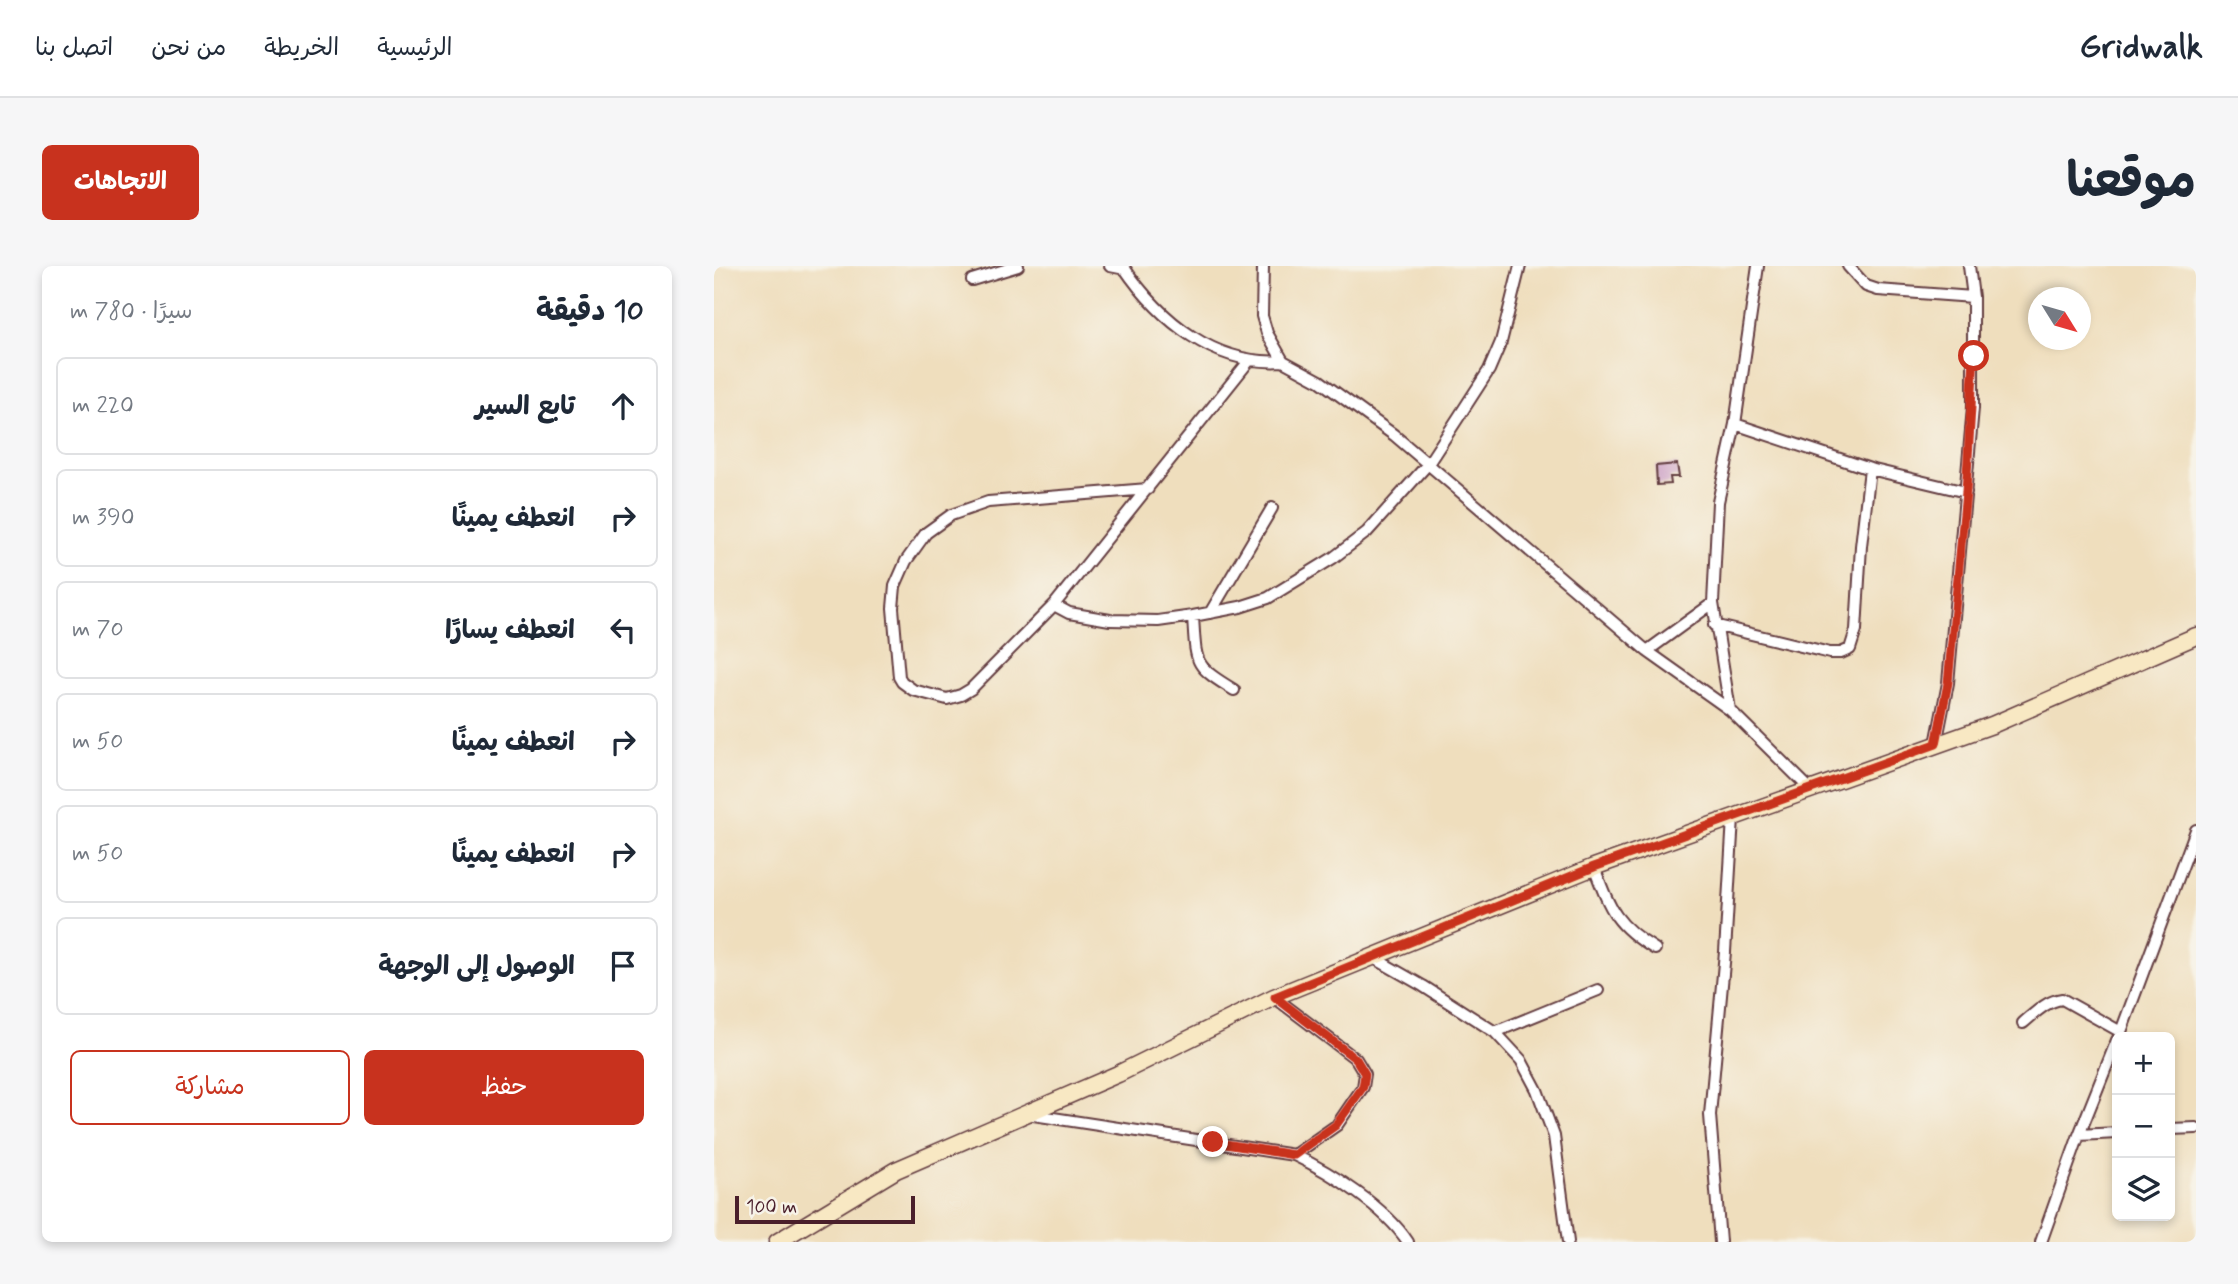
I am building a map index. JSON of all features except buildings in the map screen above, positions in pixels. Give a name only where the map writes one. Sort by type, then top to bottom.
[{"type":"main road","points":[[777,1242],[879,1179],[1126,1071],[1275,997],[1594,867],[1992,725],[2196,636]]},
{"type":"street","points":[[972,280],[1018,266]]},
{"type":"street","points":[[1110,266],[1124,268],[1161,311],[1203,344],[1217,352],[1249,361],[1283,361],[1320,381],[1394,435],[1647,651],[1730,710],[1811,790]]},
{"type":"street","points":[[1263,266],[1262,316],[1267,333],[1283,361]]},
{"type":"street","points":[[1054,606],[1076,615],[1111,620],[1158,621],[1193,617],[1268,598],[1333,558],[1367,532],[1428,464],[1489,370],[1501,342],[1516,291],[1520,266]]},
{"type":"street","points":[[1730,710],[1714,625],[1718,502],[1735,424],[1758,266]]},
{"type":"street","points":[[1848,266],[1866,286],[1878,290],[1973,297]]},
{"type":"street","points":[[1936,744],[1948,683],[1973,408],[1973,297],[1969,266]]},
{"type":"street","points":[[1148,489],[989,502],[951,515],[926,533],[906,561],[895,586],[893,608],[899,677],[908,687],[925,694],[947,699],[961,695],[1054,606],[1148,489],[1249,361]]},
{"type":"street","points":[[1735,424],[1870,469],[1966,492]]},
{"type":"street","points":[[1714,625],[1830,653],[1850,649],[1856,630],[1861,546],[1870,469]]},
{"type":"street","points":[[1210,613],[1272,508]]},
{"type":"street","points":[[1647,651],[1713,603]]},
{"type":"street","points":[[1193,617],[1199,663],[1206,673],[1234,690]]},
{"type":"street","points":[[1720,1242],[1710,1115],[1725,953],[1733,818]]},
{"type":"street","points":[[2121,1032],[2196,830]]},
{"type":"street","points":[[1594,867],[1616,918],[1634,936],[1655,949]]},
{"type":"street","points":[[1374,958],[1495,1032],[1521,1060],[1549,1120],[1557,1153],[1568,1242]]},
{"type":"street","points":[[1495,1032],[1598,990]]},
{"type":"street","points":[[1275,997],[1356,1059],[1365,1074],[1363,1087],[1336,1125],[1294,1155]]},
{"type":"street","points":[[2023,1023],[2045,1005],[2062,999],[2112,1032]]},
{"type":"street","points":[[2041,1242],[2079,1135],[2112,1054]]},
{"type":"street","points":[[1025,1113],[1294,1155],[1379,1208],[1395,1223],[1408,1242]]},
{"type":"street","points":[[2175,1129],[2196,1128]]},
{"type":"street","points":[[2079,1135],[2112,1133]]},
{"type":"route","points":[[1213,1142],[1294,1155],[1332,1129],[1363,1087],[1365,1074],[1356,1059],[1275,997],[1594,867],[1936,744],[1948,683],[1973,408],[1974,356]]}]
